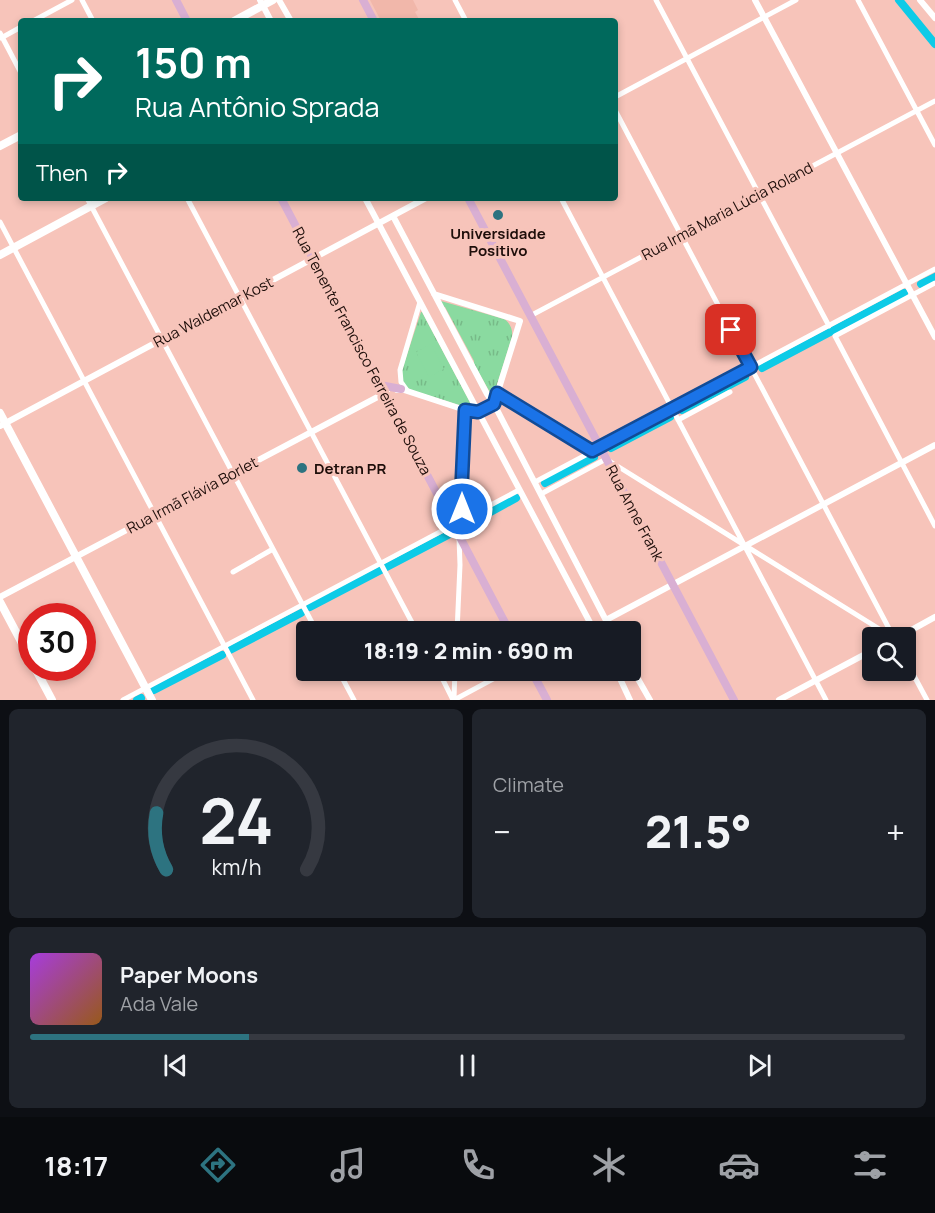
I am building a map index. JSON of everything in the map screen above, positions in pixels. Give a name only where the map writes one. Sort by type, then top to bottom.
[{"type":"main road","points":[[176,0],[185,18]]},
{"type":"main road","points":[[239,18],[262,3],[273,0]]},
{"type":"main road","points":[[363,0],[372,18]]},
{"type":"main road","points":[[0,146],[18,137]]},
{"type":"main road","name":"Rua Tenente Francisco Ferreira de Souza","points":[[283,201],[504,621]]},
{"type":"main road","name":"Rua Anne Frank","points":[[470,201],[596,449],[606,459],[734,700]]},
{"type":"main road","points":[[0,255],[89,202]]},
{"type":"main road","points":[[382,389],[405,391]]},
{"type":"main road","points":[[0,413],[3,424],[152,700]]},
{"type":"main road","points":[[0,602],[18,636]]},
{"type":"main road","points":[[41,681],[52,700]]},
{"type":"main road","points":[[537,681],[547,700]]},
{"type":"street","points":[[39,18],[72,0]]},
{"type":"street","points":[[82,0],[91,18]]},
{"type":"street","points":[[279,0],[289,18]]},
{"type":"street","points":[[455,0],[464,18]]},
{"type":"street","points":[[656,0],[829,326]]},
{"type":"street","points":[[755,0],[934,333]]},
{"type":"street","points":[[618,95],[796,0]]},
{"type":"street","points":[[858,0],[935,145]]},
{"type":"street","points":[[920,0],[935,18]]},
{"type":"street","points":[[262,3],[270,18]]},
{"type":"street","points":[[18,28],[1,36],[18,67]]},
{"type":"street","name":"Rua Irmã Maria Lúcia Roland","points":[[520,321],[935,101]]},
{"type":"street","points":[[618,116],[888,627]]},
{"type":"street","points":[[189,201],[411,621]]},
{"type":"street","points":[[367,201],[590,621]]},
{"type":"street","name":"Rua Waldemar Kost","points":[[3,424],[420,201]]},
{"type":"street","points":[[563,201],[826,700]]},
{"type":"street","points":[[89,202],[312,621]]},
{"type":"street","points":[[393,216],[606,620],[935,445]]},
{"type":"street","points":[[0,222],[253,700]]},
{"type":"street","points":[[535,482],[935,269]]},
{"type":"street","points":[[935,283],[835,336],[935,526]]},
{"type":"street","points":[[420,302],[400,370],[401,382],[405,391],[465,410],[478,412],[487,408],[494,404],[520,321],[434,294]]},
{"type":"street","name":"Rua Irmã Flávia Borlet","points":[[0,597],[311,432],[382,389]]},
{"type":"street","points":[[678,420],[730,392]]},
{"type":"street","points":[[497,393],[596,449]]},
{"type":"street","points":[[465,410],[461,499],[465,519]]},
{"type":"street","points":[[541,494],[606,459],[876,627]]},
{"type":"street","points":[[123,700],[303,604],[382,565],[519,490]]},
{"type":"street","points":[[457,621],[459,534]]},
{"type":"street","points":[[233,572],[273,549]]},
{"type":"street","points":[[460,565],[464,560],[472,558]]},
{"type":"street","points":[[916,627],[935,617]]},
{"type":"street","points":[[779,700],[862,656]]},
{"type":"street","points":[[916,680],[927,700]]},
{"type":"street","points":[[344,681],[354,700]]},
{"type":"street","points":[[444,681],[454,700]]},
{"type":"street","points":[[454,700],[455,681]]},
{"type":"street","points":[[454,700],[489,681]]},
{"type":"street","points":[[621,681],[630,700]]},
{"type":"street","points":[[639,681],[650,700]]},
{"type":"shaded area","points":[[370,0],[413,0],[418,10],[415,12],[418,18],[379,18]]},
{"type":"green space","points":[[441,301],[504,319],[511,326],[512,337],[492,396],[474,364]]},
{"type":"green space","points":[[421,312],[471,407],[411,390],[403,383],[401,373]]},
{"type":"green space","points":[[431,344],[444,369],[429,377],[416,352]]},
{"type":"waterway","points":[[899,0],[935,44]]},
{"type":"waterway","points":[[921,284],[935,277]]},
{"type":"waterway","points":[[762,368],[904,293]]},
{"type":"waterway","points":[[682,410],[745,377]]},
{"type":"waterway","points":[[611,448],[670,417]]},
{"type":"waterway","points":[[545,483],[594,457]]},
{"type":"waterway","points":[[465,526],[516,498]]},
{"type":"waterway","points":[[310,607],[448,535]]},
{"type":"waterway","points":[[230,650],[301,613]]},
{"type":"waterway","points":[[154,690],[222,655]]},
{"type":"waterway","points":[[137,700],[141,698]]},
{"type":"place","name":"Universidade Positivo","points":[[498,215]]},
{"type":"place","name":"Detran PR","points":[[302,468]]},
{"type":"route","points":[[462,509],[465,410],[478,412],[494,404],[497,393],[592,451],[751,367],[731,330]]}]
